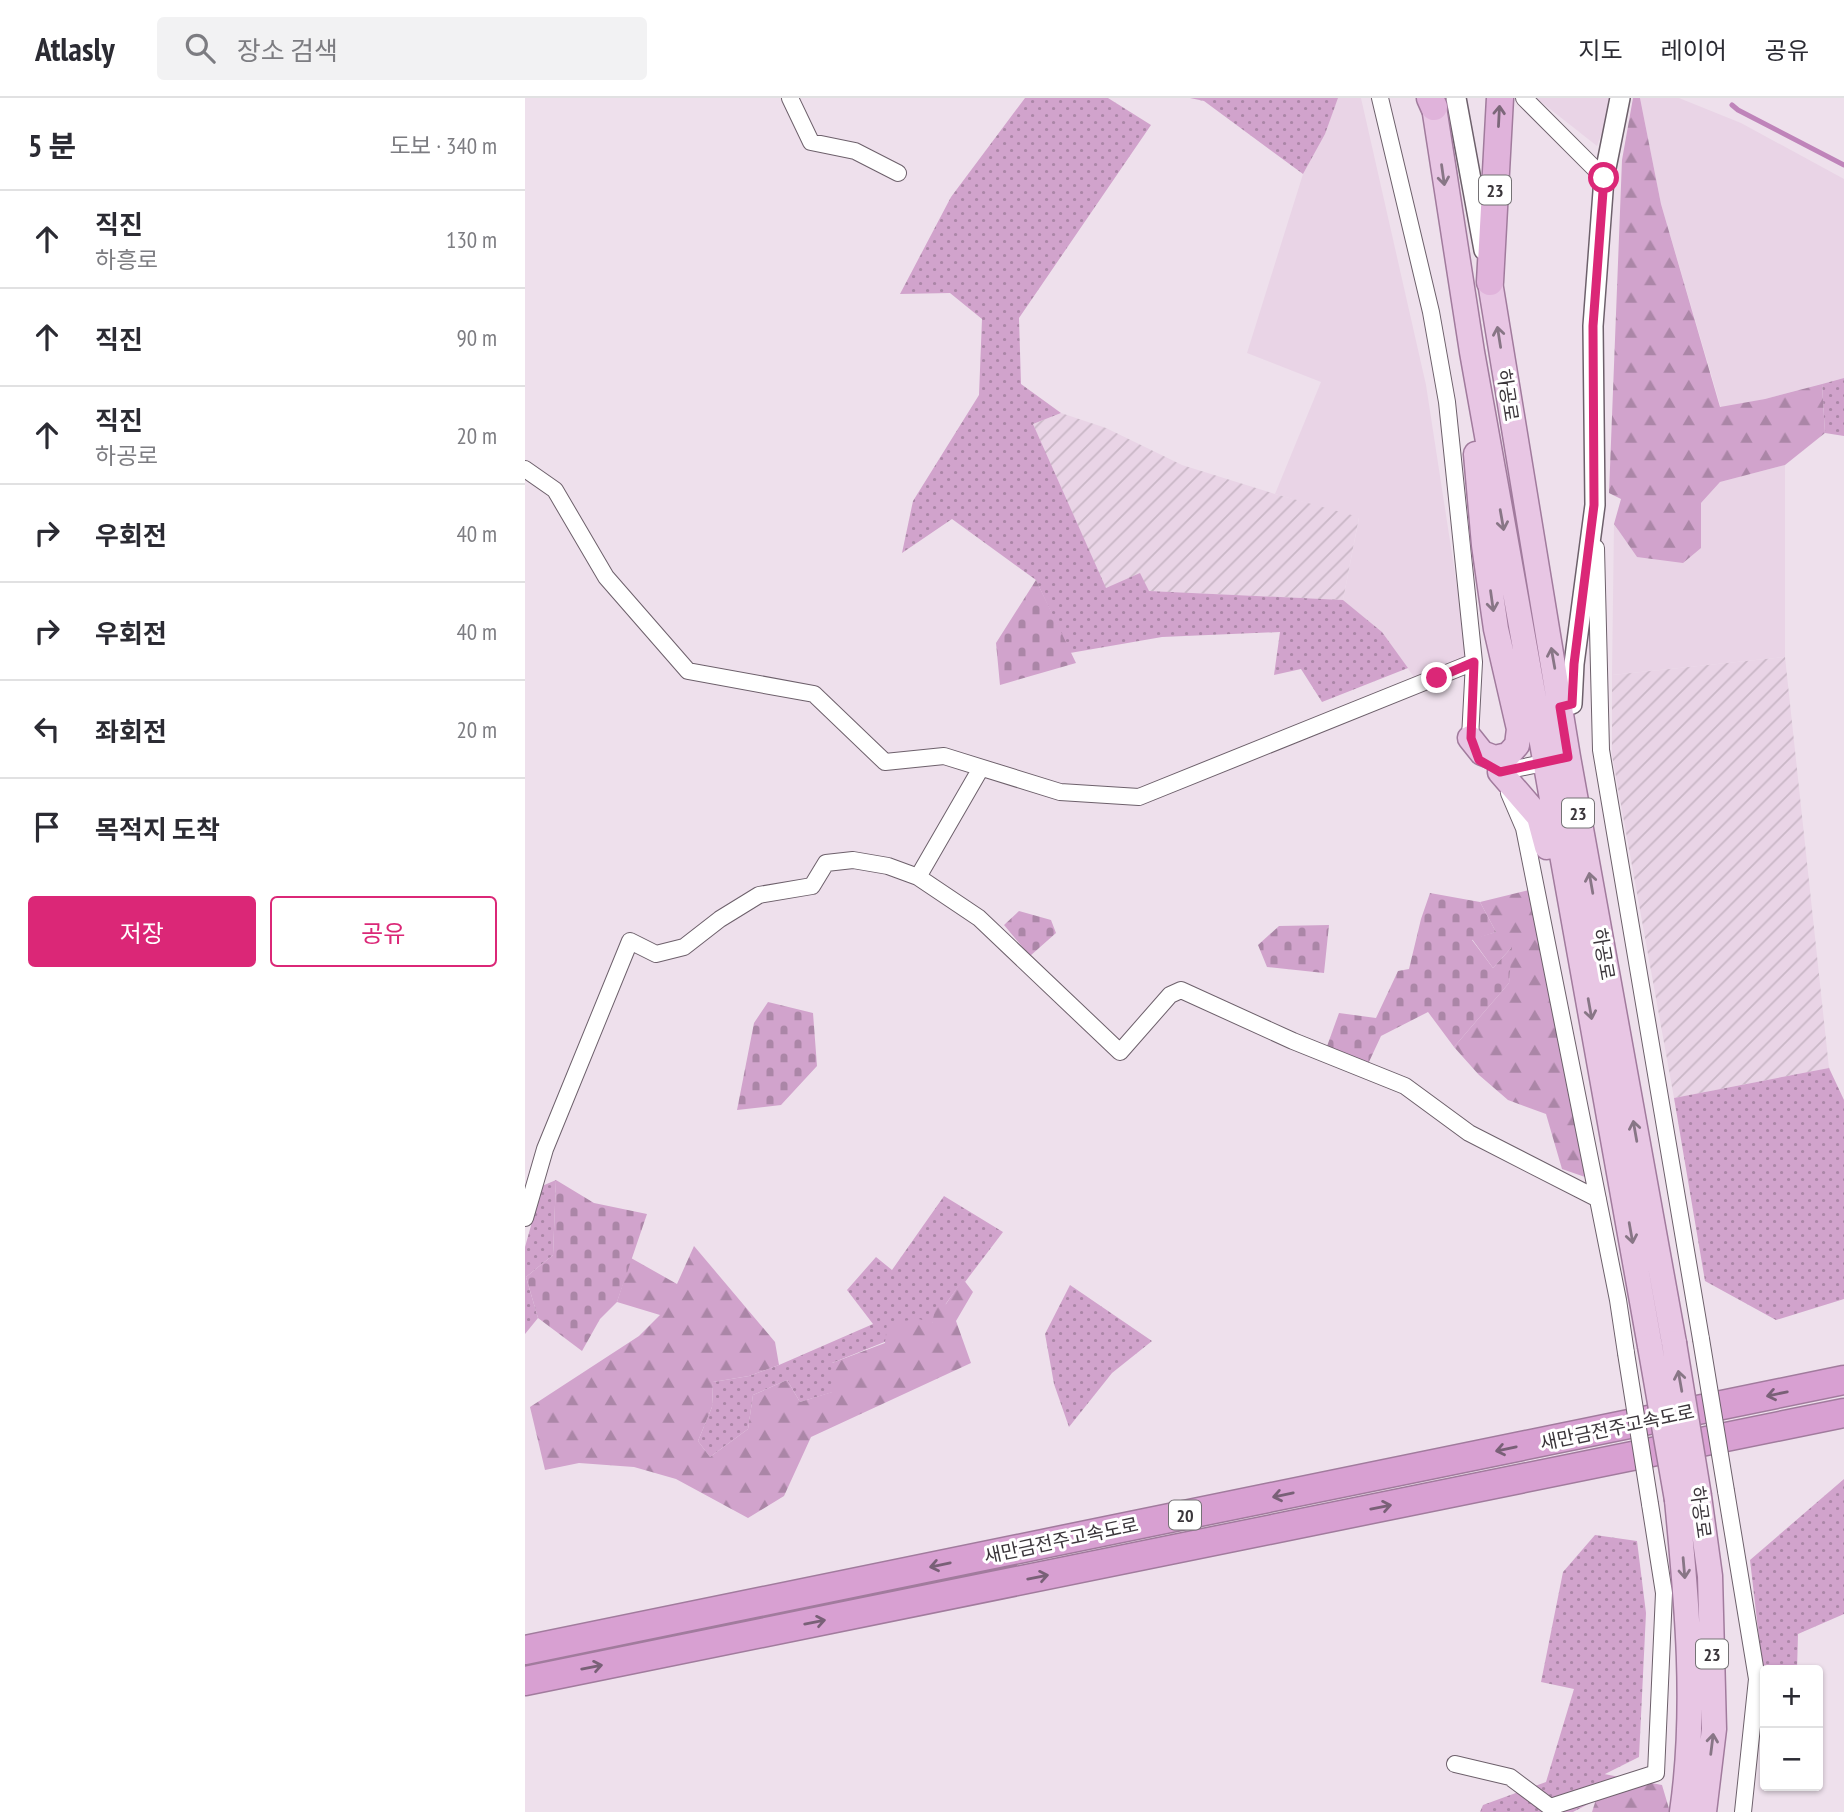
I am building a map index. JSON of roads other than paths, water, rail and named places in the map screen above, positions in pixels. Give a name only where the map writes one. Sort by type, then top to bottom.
[{"type":"highway","name":"23","points":[[1490,282],[1500,98]]},
{"type":"highway","name":"새만금전주고속도로","points":[[525,1650],[1844,1380]]},
{"type":"highway","name":"새만금전주고속도로","points":[[525,1681],[1844,1413]]},
{"type":"highway","points":[[525,1633],[592,1629],[610,1633]]},
{"type":"main road","name":"하공로","points":[[1438,100],[1462,289],[1557,760],[1688,1498],[1710,1576],[1714,1729],[1704,1812]]},
{"type":"main road","name":"하공로","points":[[1490,282],[1560,707],[1557,760],[1584,979],[1662,1345]]},
{"type":"main road","points":[[1462,289],[1484,545],[1496,629],[1520,729],[1517,746],[1508,755],[1495,758],[1482,753],[1471,738]]},
{"type":"main road","points":[[1500,772],[1539,817],[1584,979]]},
{"type":"main road","name":"하공로","points":[[1682,1812],[1688,1771],[1690,1676],[1685,1576],[1688,1498]]},
{"type":"street","points":[[790,98],[810,142],[855,151],[898,173]]},
{"type":"street","points":[[1380,98],[1431,312],[1447,402],[1474,662],[1471,738],[1479,760],[1500,772],[1524,828],[1598,1199],[1626,1353],[1664,1593],[1656,1773],[1550,1807],[1510,1777],[1455,1764]]},
{"type":"street","points":[[1524,98],[1604,178]]},
{"type":"street","points":[[1620,98],[1604,178],[1593,326],[1594,505],[1601,750],[1757,1679],[1743,1812]]},
{"type":"street","name":"하공로","points":[[1438,100],[1490,282]]},
{"type":"street","points":[[525,469],[555,490],[607,577],[688,671],[814,694],[885,762],[944,756],[1060,792],[1139,797],[1474,662]]},
{"type":"street","points":[[1560,707],[1572,704],[1574,664],[1594,505]]},
{"type":"street","points":[[1500,772],[1557,760]]},
{"type":"street","points":[[918,877],[981,768]]},
{"type":"street","points":[[525,1218],[545,1149],[630,941],[656,954],[684,947],[720,919],[759,895],[812,886],[826,863],[853,860],[888,866],[918,877],[979,918],[1120,1052],[1170,995],[1181,990],[1293,1041],[1405,1086],[1469,1133],[1598,1199]]},
{"type":"waterway","points":[[1732,105],[1844,165]]}]
